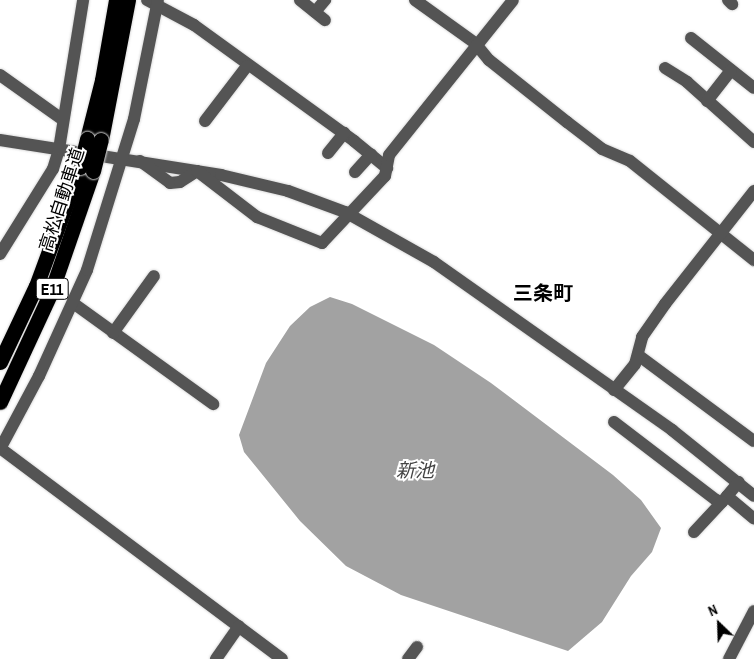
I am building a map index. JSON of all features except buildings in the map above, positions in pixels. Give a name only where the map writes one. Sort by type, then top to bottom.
[{"type":"highway","name":"高松自動車道","points":[[94,139],[116,0]]},
{"type":"highway","name":"高松自動車道","points":[[0,402],[51,292],[87,169],[128,0]]},
{"type":"highway","name":"高松自動車道","points":[[0,362],[36,286],[87,169]]},
{"type":"street","points":[[0,254],[53,169],[59,150],[83,0]]},
{"type":"street","points":[[300,0],[320,16],[325,0]]},
{"type":"street","points":[[415,0],[475,43],[489,60],[602,149],[630,161],[722,232],[754,260]]},
{"type":"street","points":[[197,171],[257,217],[322,243],[385,176],[389,155],[475,43],[513,0]]},
{"type":"street","points":[[282,659],[0,448],[73,303],[115,190],[140,95],[154,3],[194,25],[247,66],[344,133],[387,168]]},
{"type":"street","points":[[690,38],[754,88]]},
{"type":"street","points":[[205,121],[247,66]]},
{"type":"street","points":[[666,68],[692,93],[707,100],[754,142]]},
{"type":"street","points":[[707,100],[731,70]]},
{"type":"street","points":[[0,75],[63,120]]},
{"type":"street","points":[[328,153],[344,133]]},
{"type":"street","points":[[0,140],[59,150],[140,160],[197,171],[288,191],[349,214],[434,262],[614,390],[739,482],[754,496]]},
{"type":"street","points":[[356,172],[371,154]]},
{"type":"street","points":[[614,390],[638,356],[642,337],[665,304],[754,191]]},
{"type":"street","points":[[113,333],[154,276]]},
{"type":"street","points":[[73,303],[213,404]]},
{"type":"street","points":[[638,356],[754,441]]},
{"type":"street","points":[[614,422],[754,519]]},
{"type":"street","points":[[694,532],[739,482]]},
{"type":"street","points":[[729,659],[754,611]]},
{"type":"street","points":[[216,659],[239,626]]},
{"type":"street","points":[[408,659],[417,647]]},
{"type":"water","name":"新池","points":[[330,297],[352,304],[434,345],[491,383],[613,475],[641,500],[661,528],[652,552],[631,576],[602,622],[568,651],[401,595],[346,566],[300,521],[244,452],[239,435],[266,363],[290,326],[310,307]]},
{"type":"district","name":"三条町","points":[[543,292]]}]
